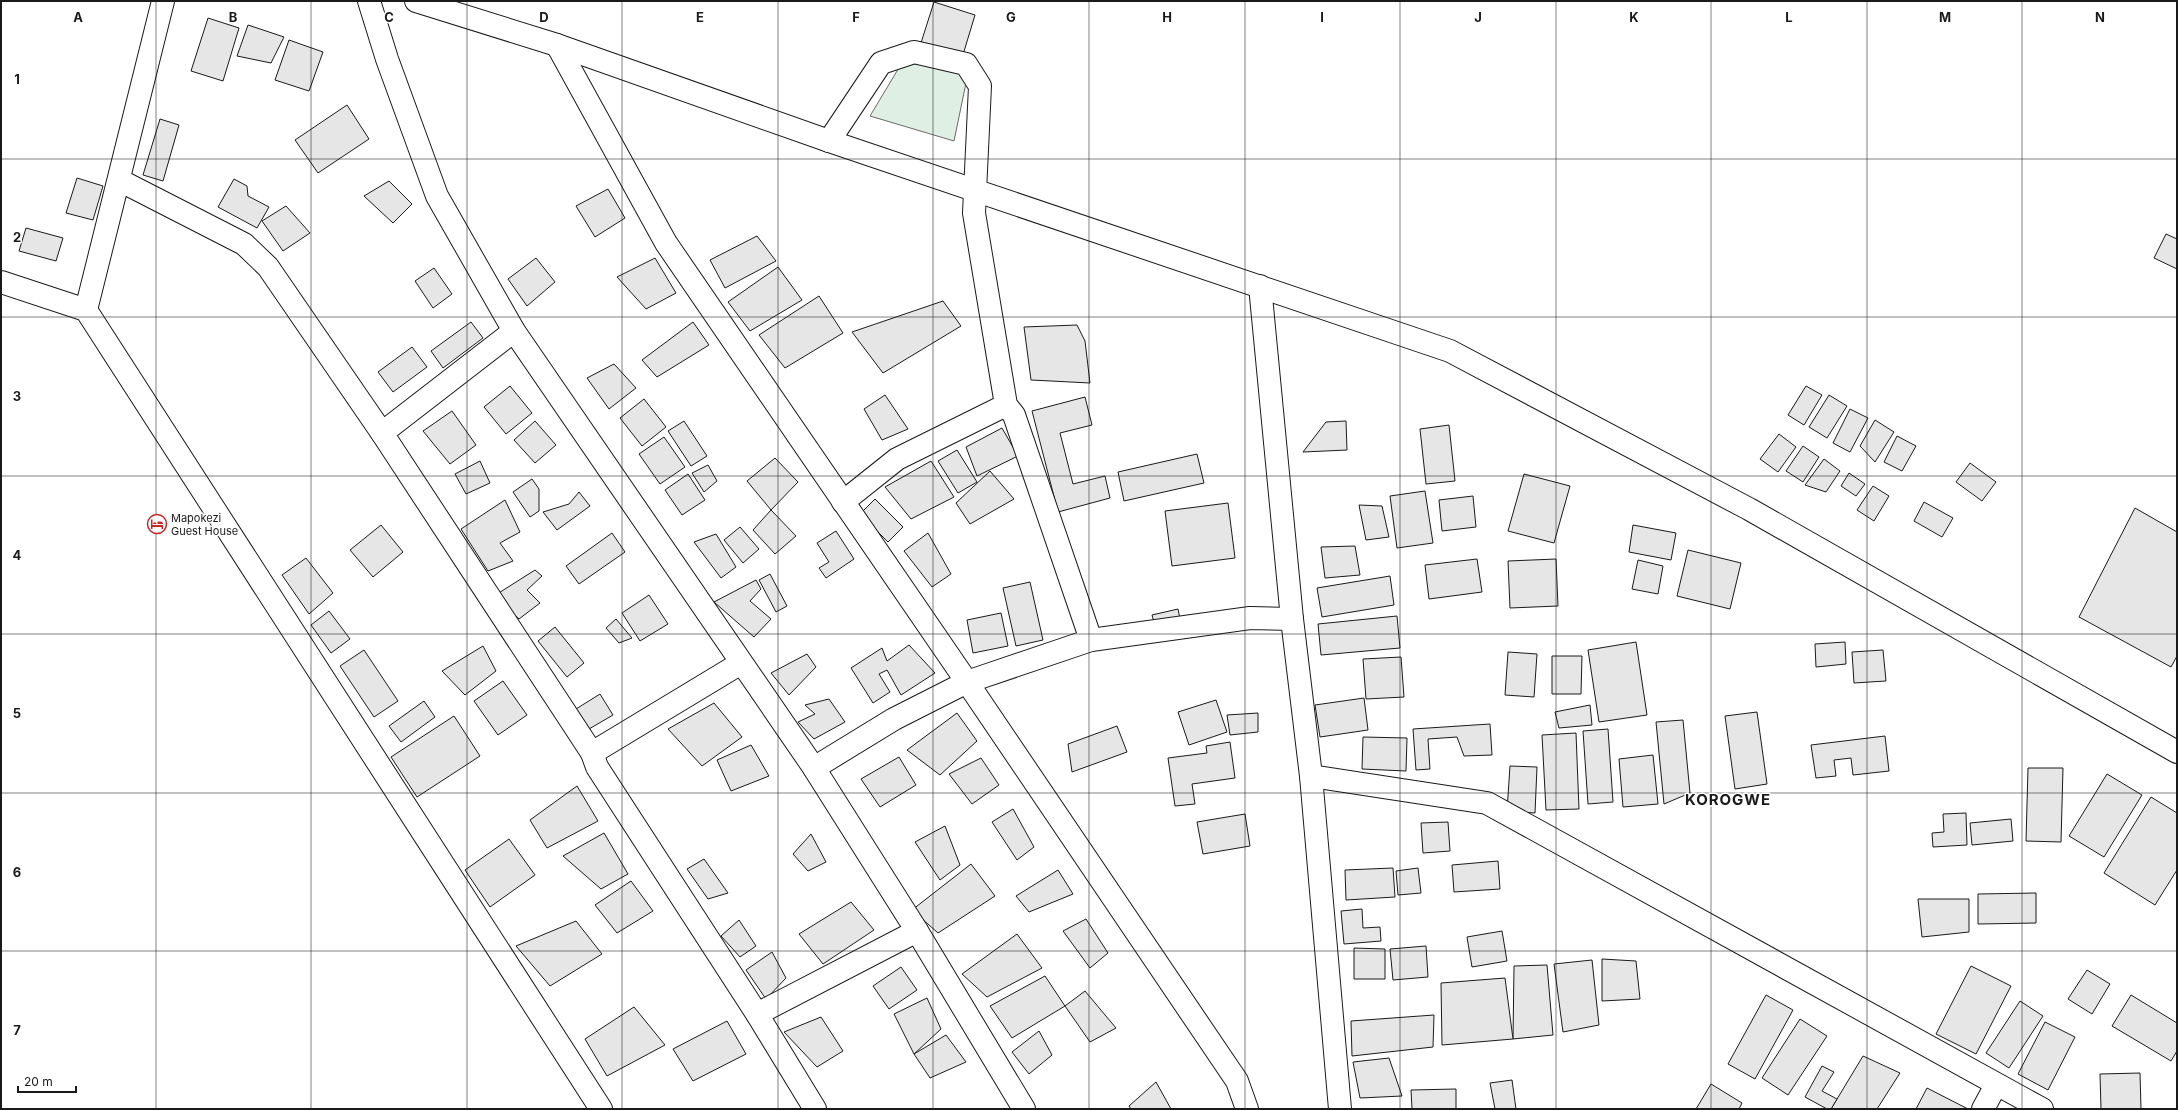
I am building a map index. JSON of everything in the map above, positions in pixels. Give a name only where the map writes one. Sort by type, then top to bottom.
[{"type":"main road","points":[[86,310],[163,1]]},
{"type":"main road","points":[[369,1],[387,59],[437,196],[514,331],[814,768],[917,931],[1024,1109]]},
{"type":"main road","points":[[416,1],[557,46],[829,141],[1450,351],[1749,509],[2177,752]]},
{"type":"main road","points":[[557,46],[666,243],[967,682],[1237,1081],[1246,1109]]},
{"type":"main road","points":[[829,141],[881,63],[914,52],[966,64],[980,86],[974,213],[1006,405],[1014,416],[1091,640]]},
{"type":"main road","points":[[119,180],[244,244],[268,267],[382,433],[592,752],[597,767],[757,1014],[815,1109]]},
{"type":"main road","points":[[1,282],[86,310],[601,1109]]},
{"type":"main road","points":[[1260,286],[1292,619],[1311,776],[1340,1109]]},
{"type":"main road","points":[[382,433],[514,331]]},
{"type":"main road","points":[[843,502],[896,459],[1006,405]]},
{"type":"main road","points":[[814,768],[894,719],[967,682],[1091,640],[1250,618],[1292,619]]},
{"type":"main road","points":[[592,752],[741,663]]},
{"type":"main road","points":[[1311,776],[1487,803],[2042,1109]]},
{"type":"main road","points":[[757,1014],[917,931]]},
{"type":"main road","points":[[1983,1109],[1996,1085]]},
{"type":"green space","points":[[920,59],[957,69],[966,83],[954,141],[870,116],[900,66]]},
{"type":"building","points":[[934,2],[975,15],[962,58],[920,46]]},
{"type":"building","points":[[208,18],[239,28],[223,81],[191,71]]},
{"type":"building","points":[[248,25],[284,37],[271,63],[237,56]]},
{"type":"building","points":[[289,40],[323,52],[309,91],[275,80]]},
{"type":"building","points":[[347,105],[369,139],[318,173],[295,140]]},
{"type":"building","points":[[160,119],[179,125],[163,181],[143,175]]},
{"type":"building","points":[[77,178],[103,186],[93,220],[66,213]]},
{"type":"building","points":[[234,179],[247,186],[248,196],[269,207],[257,228],[218,207]]},
{"type":"building","points":[[389,181],[412,204],[393,223],[364,196]]},
{"type":"building","points":[[608,189],[625,218],[595,237],[576,206]]},
{"type":"building","points":[[286,206],[310,233],[283,251],[262,221]]},
{"type":"building","points":[[26,228],[63,238],[56,261],[19,251]]},
{"type":"building","points":[[2166,234],[2177,239],[2177,269],[2154,258]]},
{"type":"building","points":[[757,236],[776,261],[725,288],[710,260]]},
{"type":"building","points":[[536,258],[555,282],[527,306],[508,279]]},
{"type":"building","points":[[655,258],[676,293],[646,309],[617,277]]},
{"type":"building","points":[[778,267],[802,300],[750,331],[728,302]]},
{"type":"building","points":[[434,268],[452,294],[433,308],[415,281]]},
{"type":"building","points":[[819,296],[843,333],[785,368],[759,335]]},
{"type":"building","points":[[943,301],[961,326],[883,373],[852,332]]},
{"type":"building","points":[[471,322],[483,338],[443,368],[431,351]]},
{"type":"building","points":[[693,322],[709,345],[657,377],[642,360]]},
{"type":"building","points":[[1077,325],[1085,341],[1090,383],[1031,380],[1024,327]]},
{"type":"building","points":[[412,347],[427,367],[393,392],[378,372]]},
{"type":"building","points":[[614,364],[636,388],[609,409],[587,378]]},
{"type":"building","points":[[510,386],[532,413],[506,434],[484,407]]},
{"type":"building","points":[[1806,386],[1822,395],[1804,425],[1788,415]]},
{"type":"building","points":[[885,395],[908,429],[882,440],[864,409]]},
{"type":"building","points":[[1829,395],[1847,406],[1827,438],[1809,427]]},
{"type":"building","points":[[1085,397],[1092,425],[1060,433],[1073,484],[1105,476],[1110,498],[1058,512],[1032,411]]},
{"type":"building","points":[[644,399],[666,427],[642,446],[620,418]]},
{"type":"building","points":[[1850,409],[1868,418],[1850,452],[1833,443]]},
{"type":"building","points":[[452,411],[476,445],[450,464],[423,431]]},
{"type":"building","points":[[1875,420],[1894,432],[1875,462],[1860,446]]},
{"type":"building","points":[[535,421],[556,445],[535,463],[514,440]]},
{"type":"building","points":[[684,421],[707,456],[691,466],[668,431]]},
{"type":"building","points":[[1346,421],[1347,450],[1303,452],[1326,422]]},
{"type":"building","points":[[1449,425],[1455,481],[1426,484],[1420,429]]},
{"type":"building","points":[[1002,428],[1018,456],[977,476],[966,447]]},
{"type":"building","points":[[1779,434],[1796,447],[1778,472],[1760,459]]},
{"type":"building","points":[[1897,436],[1916,446],[1902,471],[1884,462]]},
{"type":"building","points":[[664,437],[685,467],[660,484],[639,454]]},
{"type":"building","points":[[1803,446],[1819,457],[1803,482],[1786,471]]},
{"type":"building","points":[[957,450],[977,482],[958,493],[938,461]]},
{"type":"building","points":[[1197,454],[1204,483],[1124,501],[1118,472]]},
{"type":"building","points":[[775,458],[798,482],[771,510],[747,481]]},
{"type":"building","points":[[1824,459],[1840,471],[1826,492],[1805,485]]},
{"type":"building","points":[[480,461],[490,483],[466,494],[455,474]]},
{"type":"building","points":[[931,461],[954,497],[911,519],[885,487]]},
{"type":"building","points":[[1970,463],[1996,482],[1982,501],[1956,482]]},
{"type":"building","points":[[708,465],[717,481],[704,492],[692,473]]},
{"type":"building","points":[[990,471],[1014,499],[970,524],[956,503]]},
{"type":"building","points":[[1849,473],[1865,484],[1856,496],[1841,486]]},
{"type":"building","points":[[688,474],[705,500],[682,515],[665,490]]},
{"type":"building","points":[[1524,474],[1570,486],[1554,543],[1508,531]]},
{"type":"building","points":[[532,479],[539,489],[539,511],[530,517],[513,492]]},
{"type":"building","points":[[1873,486],[1889,496],[1874,521],[1857,510]]},
{"type":"building","points":[[1425,491],[1433,543],[1397,548],[1390,496]]},
{"type":"building","points":[[579,492],[590,506],[557,530],[543,512],[569,504]]},
{"type":"building","points":[[1473,496],[1476,527],[1442,531],[1439,500]]},
{"type":"building","points":[[875,499],[903,527],[888,542],[860,514]]},
{"type":"building","points":[[505,500],[520,532],[500,543],[513,561],[488,571],[461,529]]},
{"type":"building","points":[[1924,502],[1953,518],[1942,537],[1914,521]]},
{"type":"building","points":[[1228,503],[1235,558],[1172,566],[1165,511]]},
{"type":"building","points":[[1359,505],[1382,506],[1389,537],[1366,540]]},
{"type":"building","points":[[2135,508],[2177,532],[2177,656],[2171,667],[2079,617]]},
{"type":"building","points":[[771,510],[796,536],[775,554],[753,530]]},
{"type":"building","points":[[381,525],[403,552],[373,577],[350,550]]},
{"type":"building","points":[[1633,525],[1676,533],[1671,560],[1629,552]]},
{"type":"building","points":[[740,527],[759,549],[743,563],[724,540]]},
{"type":"building","points":[[836,531],[854,559],[826,578],[819,568],[829,562],[817,543]]},
{"type":"building","points":[[612,533],[625,552],[579,584],[566,566]]},
{"type":"building","points":[[928,533],[951,574],[932,587],[904,551]]},
{"type":"building","points":[[716,534],[736,567],[721,578],[694,542]]},
{"type":"building","points":[[1355,546],[1360,575],[1325,578],[1321,547]]},
{"type":"building","points":[[1688,550],[1741,563],[1730,609],[1677,596]]},
{"type":"building","points":[[306,558],[333,593],[309,614],[282,575]]},
{"type":"building","points":[[1477,559],[1482,592],[1429,599],[1425,565]]},
{"type":"building","points":[[1556,559],[1558,606],[1510,608],[1508,561]]},
{"type":"building","points":[[1638,560],[1663,566],[1658,594],[1632,589]]},
{"type":"building","points":[[535,570],[542,576],[527,590],[540,603],[519,619],[494,596]]},
{"type":"building","points":[[770,574],[787,606],[776,612],[759,580]]},
{"type":"building","points":[[1390,576],[1394,605],[1322,617],[1317,588]]},
{"type":"building","points":[[756,580],[761,589],[750,601],[771,619],[754,637],[714,602]]},
{"type":"building","points":[[1030,582],[1043,640],[1016,646],[1003,588]]},
{"type":"building","points":[[649,595],[668,624],[640,641],[622,613]]},
{"type":"building","points":[[1178,609],[1181,624],[1156,630],[1152,615]]},
{"type":"building","points":[[329,611],[350,639],[331,653],[311,625]]},
{"type":"building","points":[[1001,613],[1008,646],[973,653],[967,620]]},
{"type":"building","points":[[1397,616],[1400,648],[1321,655],[1318,624]]},
{"type":"building","points":[[616,619],[632,638],[619,643],[606,628]]},
{"type":"building","points":[[555,627],[584,663],[567,677],[538,641]]},
{"type":"building","points":[[1636,642],[1647,715],[1599,722],[1588,650]]},
{"type":"building","points":[[1845,642],[1846,664],[1816,667],[1815,644]]},
{"type":"building","points":[[909,645],[935,673],[901,695],[887,670],[879,674],[890,692],[873,703],[851,668],[882,648],[887,661]]},
{"type":"building","points":[[483,646],[496,671],[465,695],[442,671]]},
{"type":"building","points":[[364,650],[398,701],[374,717],[340,666]]},
{"type":"building","points":[[1883,650],[1886,681],[1854,683],[1852,652]]},
{"type":"building","points":[[1508,652],[1537,654],[1534,697],[1505,695]]},
{"type":"building","points":[[807,654],[816,667],[789,695],[771,673]]},
{"type":"building","points":[[1552,656],[1582,656],[1581,694],[1552,694]]},
{"type":"building","points":[[1401,657],[1404,697],[1366,699],[1363,659]]},
{"type":"building","points":[[503,681],[527,715],[498,735],[474,701]]},
{"type":"building","points":[[600,694],[613,715],[589,729],[576,709]]},
{"type":"building","points":[[1364,698],[1368,730],[1320,737],[1315,705]]},
{"type":"building","points":[[829,699],[845,722],[814,739],[798,722],[815,714],[805,705]]},
{"type":"building","points":[[1216,700],[1227,732],[1189,745],[1178,712]]},
{"type":"building","points":[[424,701],[435,717],[401,742],[389,726]]},
{"type":"building","points":[[714,703],[742,737],[702,766],[668,729]]},
{"type":"building","points":[[1590,705],[1592,725],[1559,728],[1555,712]]},
{"type":"building","points":[[1757,712],[1767,784],[1735,789],[1725,716]]},
{"type":"building","points":[[957,713],[977,741],[940,775],[907,750]]},
{"type":"building","points":[[1258,713],[1258,732],[1230,735],[1227,715]]},
{"type":"building","points":[[454,716],[480,756],[417,797],[391,757]]},
{"type":"building","points":[[1683,720],[1690,793],[1664,804],[1656,722]]},
{"type":"building","points":[[1490,724],[1492,755],[1464,756],[1457,737],[1428,739],[1430,769],[1416,770],[1413,729]]},
{"type":"building","points":[[1117,726],[1127,752],[1072,772],[1068,744]]},
{"type":"building","points":[[1608,729],[1613,802],[1588,804],[1583,731]]},
{"type":"building","points":[[1576,733],[1579,809],[1546,810],[1542,735]]},
{"type":"building","points":[[1885,736],[1889,771],[1853,775],[1851,758],[1834,760],[1836,776],[1816,778],[1811,745]]},
{"type":"building","points":[[1363,737],[1407,738],[1406,771],[1362,769]]},
{"type":"building","points":[[1230,742],[1235,778],[1192,784],[1195,804],[1175,806],[1168,758],[1207,753],[1206,746]]},
{"type":"building","points":[[751,745],[769,776],[731,791],[717,760]]},
{"type":"building","points":[[1653,755],[1658,804],[1623,807],[1619,759]]},
{"type":"building","points":[[899,757],[916,785],[880,807],[861,779]]},
{"type":"building","points":[[981,758],[999,785],[972,804],[949,774]]},
{"type":"building","points":[[1510,766],[1537,767],[1535,813],[1507,811]]},
{"type":"building","points":[[2028,768],[2063,768],[2061,842],[2026,841]]},
{"type":"building","points":[[2107,774],[2142,795],[2104,857],[2069,836]]},
{"type":"building","points":[[577,786],[598,821],[547,848],[530,820]]},
{"type":"building","points":[[2151,797],[2177,813],[2177,870],[2155,905],[2104,873]]},
{"type":"building","points":[[1013,809],[1034,847],[1017,860],[992,822]]},
{"type":"building","points":[[1966,813],[1967,845],[1933,847],[1932,833],[1944,832],[1943,814]]},
{"type":"building","points":[[1245,814],[1250,846],[1203,854],[1197,822]]},
{"type":"building","points":[[2011,819],[2013,841],[1972,845],[1970,823]]},
{"type":"building","points":[[1448,822],[1450,851],[1423,853],[1421,823]]},
{"type":"building","points":[[945,826],[960,865],[940,880],[915,842]]},
{"type":"building","points":[[604,833],[628,874],[601,889],[563,856]]},
{"type":"building","points":[[811,834],[826,862],[808,871],[793,854]]},
{"type":"building","points":[[509,839],[535,875],[490,907],[465,870]]},
{"type":"building","points":[[704,859],[728,893],[708,899],[687,869]]},
{"type":"building","points":[[1498,861],[1500,889],[1454,892],[1452,865]]},
{"type":"building","points":[[971,864],[995,896],[938,933],[912,910]]},
{"type":"building","points":[[1393,868],[1395,897],[1346,900],[1345,870]]},
{"type":"building","points":[[1418,868],[1421,893],[1398,895],[1396,871]]},
{"type":"building","points":[[1058,870],[1073,894],[1029,912],[1016,896]]},
{"type":"building","points":[[631,881],[653,911],[617,933],[595,905]]},
{"type":"building","points":[[2036,893],[2036,923],[1978,924],[1978,894]]},
{"type":"building","points":[[1918,899],[1969,899],[1969,932],[1922,937]]},
{"type":"building","points":[[851,902],[874,930],[823,964],[799,934]]},
{"type":"building","points":[[1362,909],[1363,928],[1380,927],[1381,941],[1344,944],[1341,911]]},
{"type":"building","points":[[1086,919],[1108,953],[1090,968],[1063,931]]},
{"type":"building","points":[[739,920],[756,946],[740,957],[721,936]]},
{"type":"building","points":[[576,921],[602,954],[550,986],[516,946]]},
{"type":"building","points":[[1502,931],[1507,961],[1472,967],[1467,937]]},
{"type":"building","points":[[1017,934],[1042,968],[987,997],[962,974]]},
{"type":"building","points":[[1426,946],[1428,977],[1393,980],[1390,949]]},
{"type":"building","points":[[1354,948],[1385,949],[1385,979],[1354,979]]},
{"type":"building","points":[[772,952],[786,978],[766,999],[746,970]]},
{"type":"building","points":[[1602,959],[1636,961],[1640,999],[1602,1001]]},
{"type":"building","points":[[1592,960],[1599,1025],[1563,1032],[1554,964]]},
{"type":"building","points":[[1547,965],[1553,1035],[1513,1039],[1514,966]]},
{"type":"building","points":[[1971,966],[2011,986],[1976,1054],[1936,1034]]},
{"type":"building","points":[[901,967],[917,990],[889,1009],[873,986]]},
{"type":"building","points":[[2087,970],[2110,984],[2092,1014],[2068,999]]},
{"type":"building","points":[[1045,976],[1065,1006],[1012,1038],[990,1006]]},
{"type":"building","points":[[1505,978],[1513,1039],[1442,1045],[1441,983]]},
{"type":"building","points":[[1085,991],[1116,1028],[1090,1042],[1065,1006]]},
{"type":"building","points":[[1766,995],[1793,1010],[1755,1079],[1728,1064]]},
{"type":"building","points":[[2131,995],[2177,1023],[2177,1051],[2171,1061],[2112,1026]]},
{"type":"building","points":[[927,998],[941,1029],[914,1054],[894,1014]]},
{"type":"building","points":[[2020,1001],[2043,1016],[2009,1068],[1986,1053]]},
{"type":"building","points":[[634,1007],[665,1045],[607,1076],[585,1039]]},
{"type":"building","points":[[1434,1015],[1433,1047],[1352,1056],[1351,1021]]},
{"type":"building","points":[[821,1017],[843,1051],[817,1067],[784,1032]]},
{"type":"building","points":[[1800,1019],[1827,1036],[1788,1095],[1762,1078]]},
{"type":"building","points":[[727,1021],[746,1054],[693,1081],[673,1049]]},
{"type":"building","points":[[2045,1022],[2075,1037],[2048,1090],[2018,1074]]},
{"type":"building","points":[[1039,1031],[1052,1055],[1029,1074],[1012,1052]]},
{"type":"building","points":[[946,1035],[966,1062],[930,1078],[914,1054]]},
{"type":"building","points":[[1863,1056],[1900,1073],[1877,1109],[1831,1109]]},
{"type":"building","points":[[1389,1058],[1402,1096],[1360,1098],[1353,1062]]},
{"type":"building","points":[[1822,1066],[1834,1072],[1822,1091],[1837,1099],[1831,1109],[1827,1109],[1805,1097]]},
{"type":"building","points":[[2140,1073],[2141,1109],[2101,1109],[2100,1074]]},
{"type":"building","points":[[1512,1080],[1516,1109],[1495,1109],[1490,1083]]},
{"type":"building","points":[[1156,1082],[1171,1109],[1131,1109],[1129,1106]]},
{"type":"building","points":[[1711,1084],[1742,1103],[1739,1109],[1696,1109]]},
{"type":"building","points":[[1927,1088],[1968,1109],[1916,1109]]},
{"type":"building","points":[[1456,1089],[1456,1109],[1412,1109],[1411,1090]]},
{"type":"place","name":"Mapokezi Guest House","points":[[157,524]]},
{"type":"district","name":"KOROGWE","points":[[1728,799]]}]
